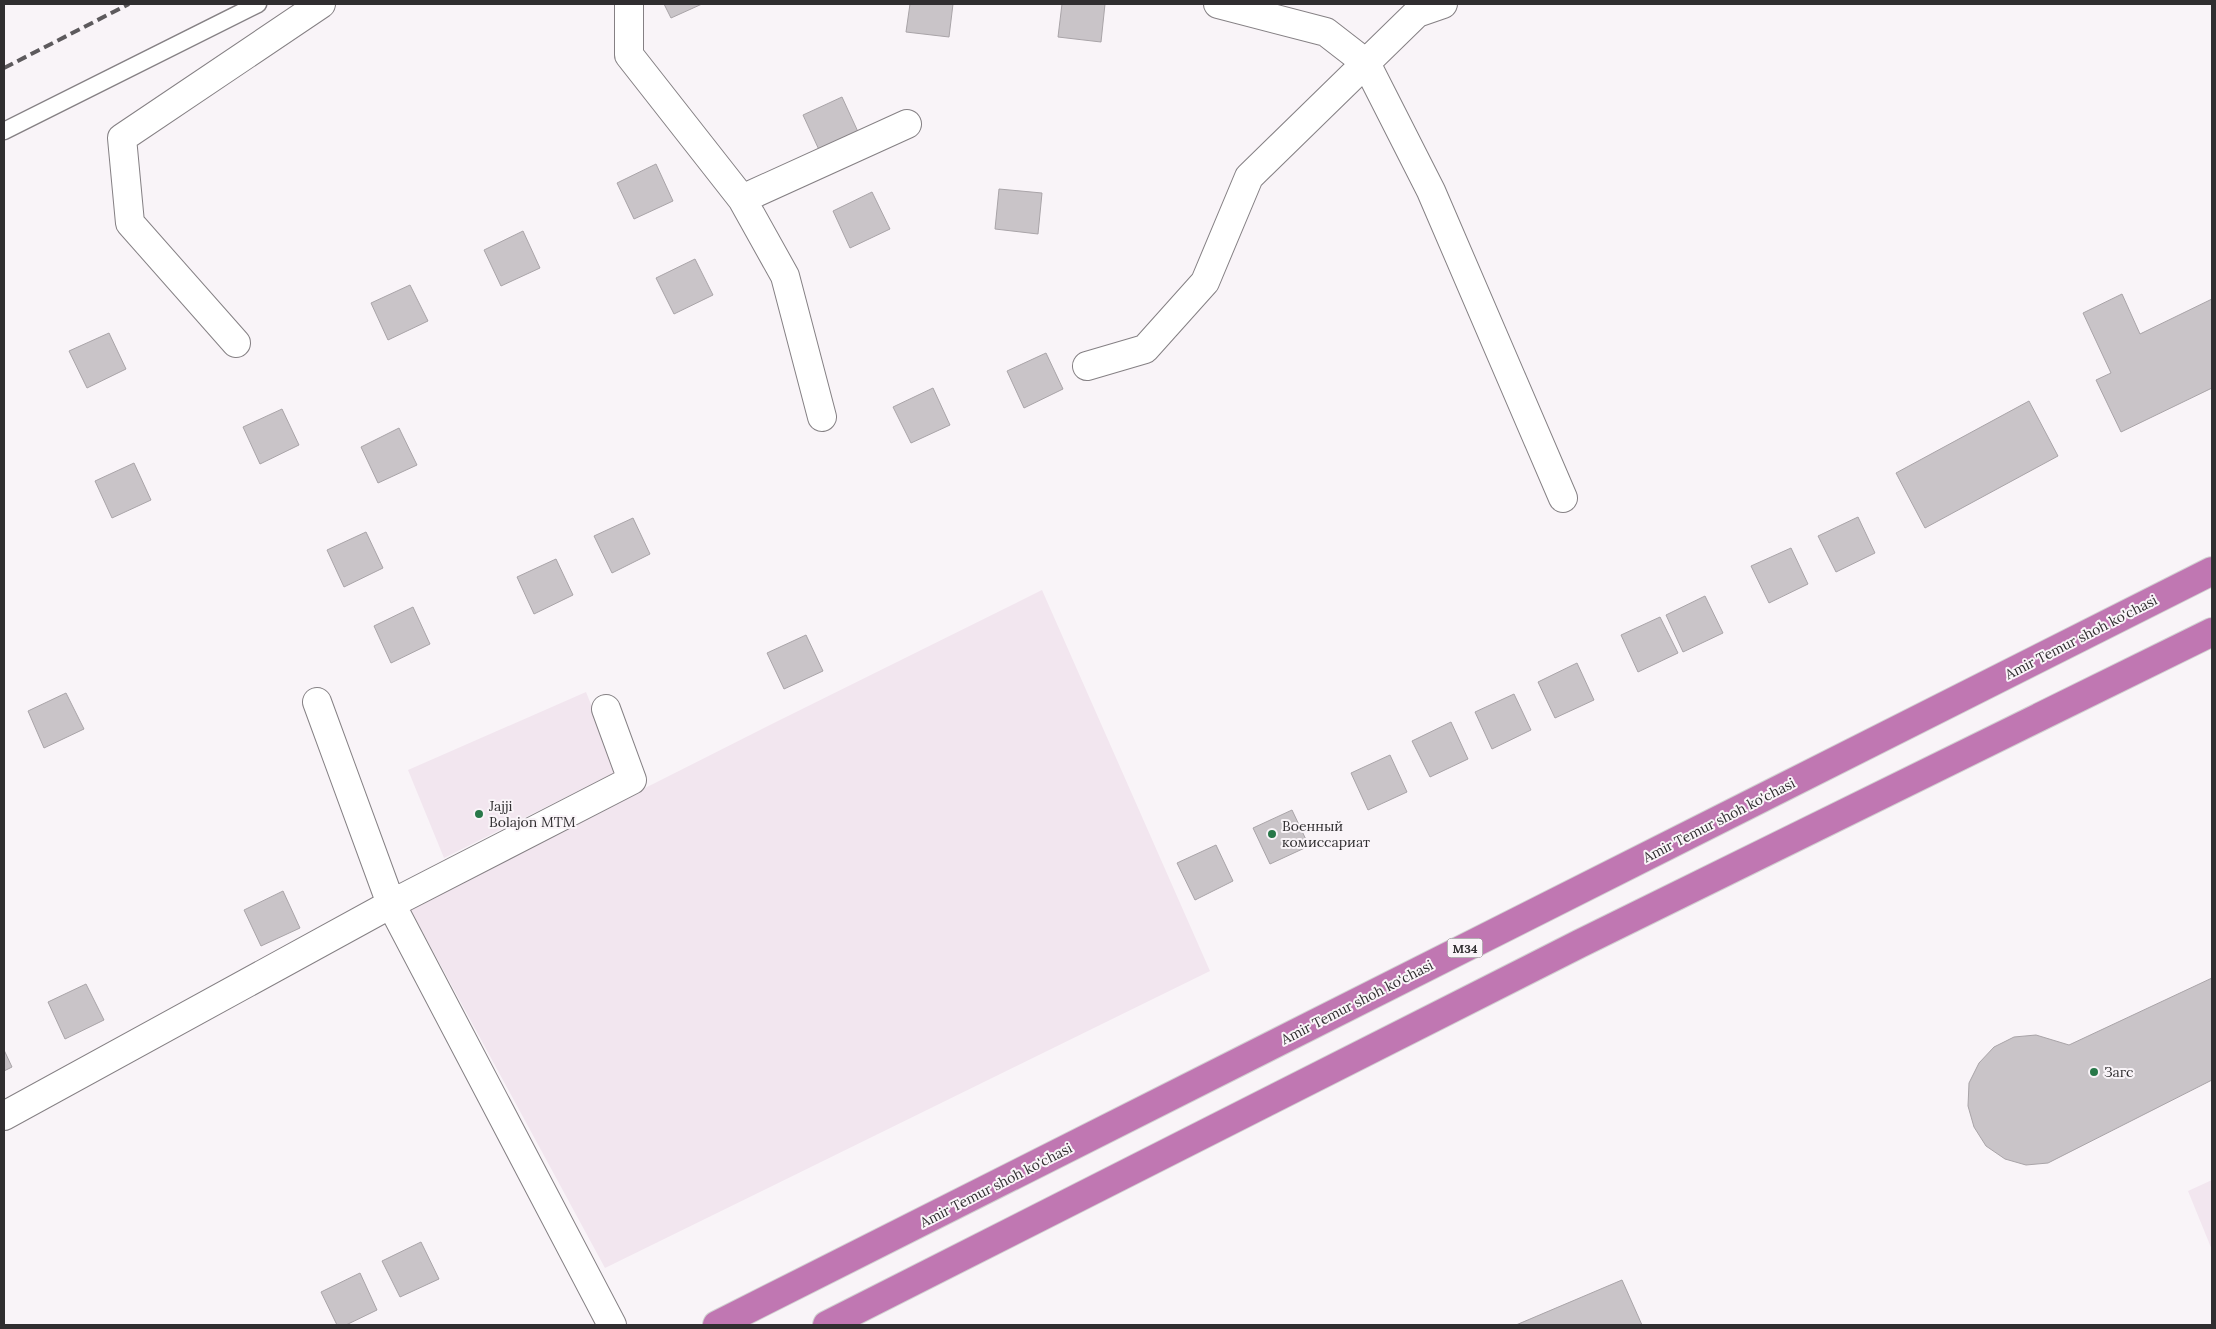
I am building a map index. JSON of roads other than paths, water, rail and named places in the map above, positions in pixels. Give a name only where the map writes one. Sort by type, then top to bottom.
[{"type":"highway","name":"Amir Temur shoh ko'chasi","points":[[717,1325],[2212,571]]},
{"type":"highway","points":[[827,1325],[1570,948],[2212,632]]},
{"type":"street","points":[[236,343],[130,223],[122,138],[321,4]]},
{"type":"street","points":[[629,4],[629,56],[742,198],[785,276],[822,417]]},
{"type":"street","points":[[1218,4],[1326,32],[1366,63],[1431,191],[1563,498]]},
{"type":"street","points":[[1087,366],[1145,349],[1205,282],[1249,177],[1417,13],[1443,4]]},
{"type":"street","points":[[742,198],[907,124]]},
{"type":"street","points":[[317,702],[391,904],[612,1325]]},
{"type":"street","points":[[4,1116],[391,904],[632,780],[606,709]]},
{"type":"lane","points":[[4,131],[258,4]]},
{"type":"railway","points":[[4,68],[129,4]]},
{"type":"place","name":"Jajji Bolajon MTM","points":[[479,814]]},
{"type":"place","name":"Военный комиссариат","points":[[1272,834]]},
{"type":"place","name":"Загс","points":[[2094,1072]]}]
